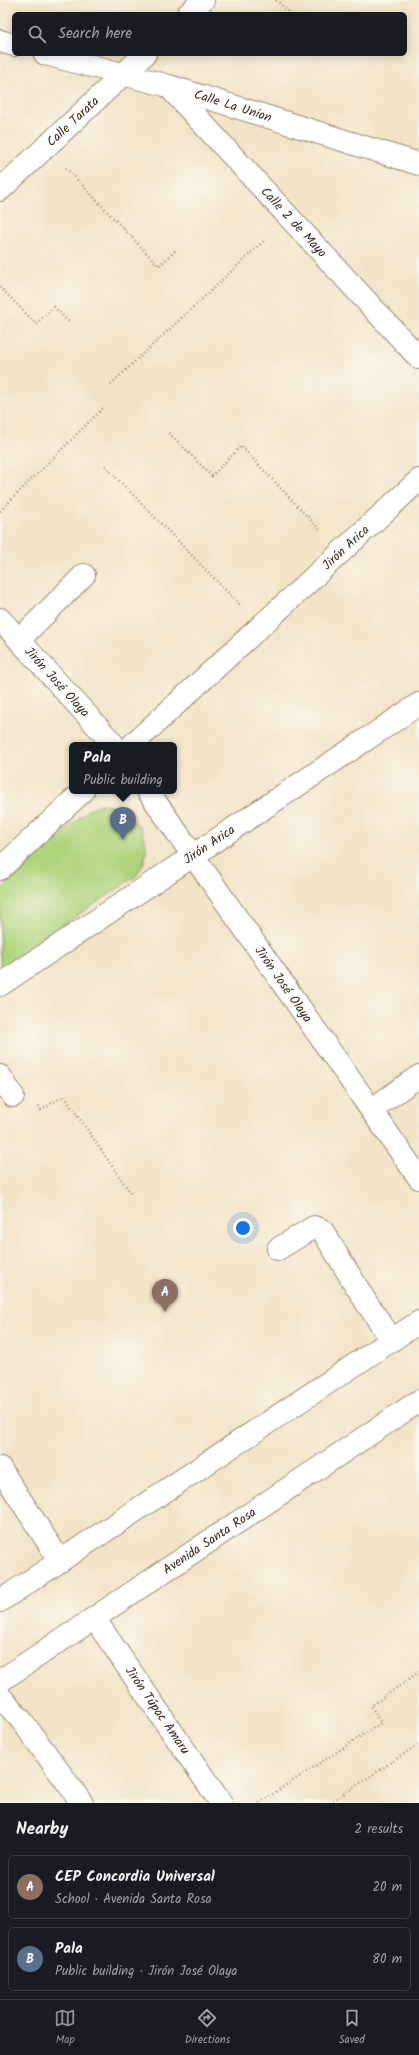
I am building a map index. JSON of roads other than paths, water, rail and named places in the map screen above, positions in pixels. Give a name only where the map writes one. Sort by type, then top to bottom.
[{"type":"street","points":[[190,12],[203,0]]},
{"type":"street","points":[[0,41],[12,44]]},
{"type":"street","name":"Calle La Union","points":[[53,56],[168,86],[419,164]]},
{"type":"street","name":"Calle Tarata","points":[[0,190],[143,56]]},
{"type":"street","name":"Calle 2 de Mayo","points":[[168,86],[419,358]]},
{"type":"street","name":"Jirón Arica","points":[[135,742],[419,480]]},
{"type":"street","points":[[19,640],[84,575]]},
{"type":"street","name":"Jirón José Olaya","points":[[0,619],[111,742]]},
{"type":"street","name":"Jirón Arica","points":[[0,984],[419,704]]},
{"type":"street","points":[[0,869],[80,794]]},
{"type":"street","name":"Jirón José Olaya","points":[[150,794],[419,1178]]},
{"type":"street","points":[[0,1076],[13,1096]]},
{"type":"street","points":[[371,1110],[419,1076]]},
{"type":"street","points":[[278,1249],[314,1227],[322,1230],[366,1302],[392,1340]]},
{"type":"street","points":[[0,1601],[419,1322]]},
{"type":"street","name":"Avenida Santa Rosa","points":[[0,1681],[419,1401]]},
{"type":"street","points":[[0,1468],[60,1561]]},
{"type":"street","name":"Jirón Túpac Amaru","points":[[94,1618],[221,1803]]},
{"type":"street","points":[[0,1696],[22,1721],[82,1803]]},
{"type":"place","name":"Pala","points":[[123,840]]},
{"type":"place","name":"CEP Concordia Universal","points":[[165,1312]]}]
